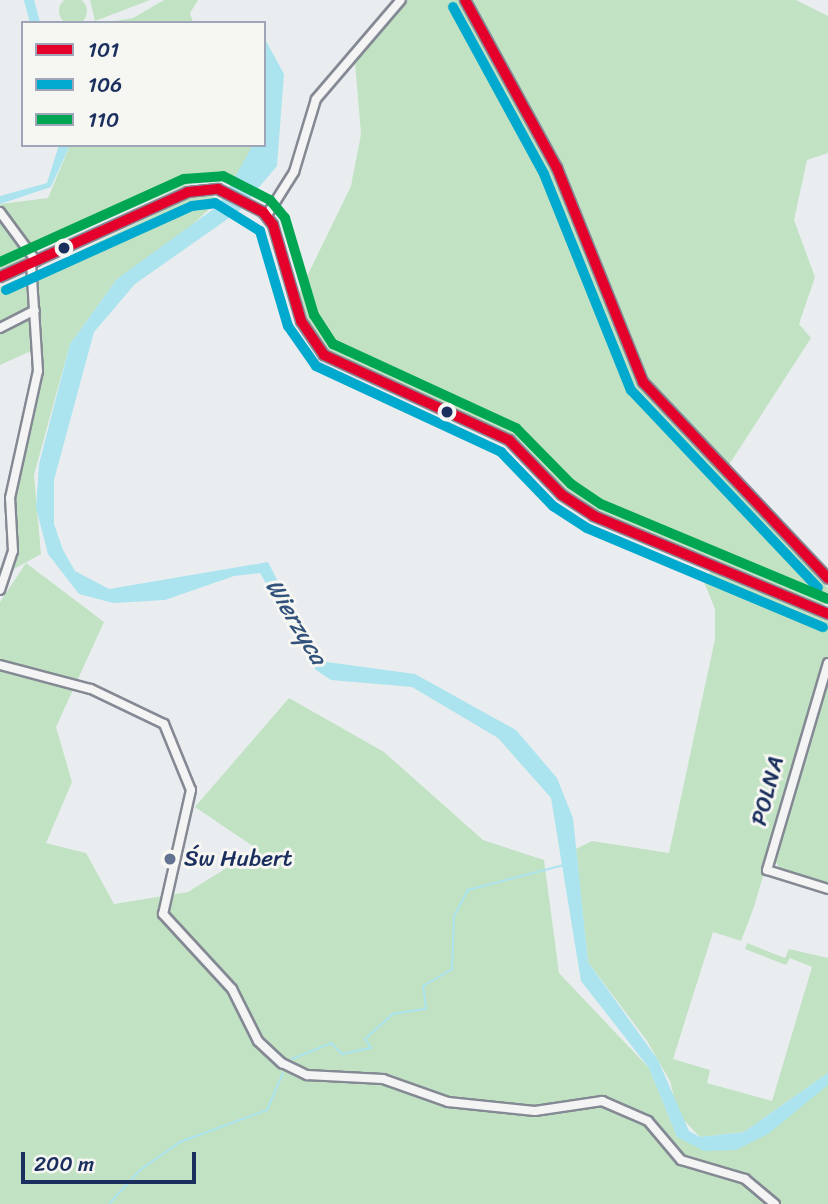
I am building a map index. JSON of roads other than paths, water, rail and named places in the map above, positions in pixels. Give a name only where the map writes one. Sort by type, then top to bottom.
[{"type":"street","points":[[267,215],[294,172],[319,94],[401,0]]},
{"type":"street","points":[[465,0],[557,167],[643,383],[828,578]]},
{"type":"street","points":[[0,277],[188,192],[227,194],[267,215],[301,321],[324,355],[509,440],[562,495],[594,516],[828,614]]},
{"type":"street","points":[[0,212],[34,262],[38,371],[10,498],[13,551],[0,590]]},
{"type":"street","points":[[0,328],[35,310]]},
{"type":"street","name":"POLNA","points":[[828,663],[767,870],[828,889]]},
{"type":"street","points":[[0,665],[91,689],[164,724],[191,790],[163,914],[232,989],[258,1041],[282,1063],[307,1075],[383,1079],[448,1102],[536,1111],[602,1101],[648,1121],[681,1160],[745,1179],[775,1204]]},
{"type":"water","points":[[266,41],[284,74],[277,166],[239,211],[135,284],[94,332],[54,480],[54,524],[63,550],[75,571],[109,589],[268,562],[311,646],[327,662],[415,674],[516,730],[557,778],[573,818],[588,962],[658,1060],[689,1131],[700,1137],[744,1132],[828,1073],[828,1085],[768,1134],[736,1150],[704,1151],[677,1137],[649,1068],[581,981],[551,798],[498,738],[412,687],[331,680],[316,670],[260,573],[234,576],[165,600],[113,603],[79,594],[48,554],[36,508],[39,464],[70,344],[117,279],[219,205],[252,147],[266,147]]},
{"type":"water","points":[[58,147],[69,147],[51,187],[0,204],[0,196],[47,183]]},
{"type":"waterway","name":"Wierzyca","points":[[29,0],[34,21]]},
{"type":"waterway","points":[[292,1059],[331,1043],[342,1054],[371,1048],[365,1039],[393,1014],[426,1009],[423,986],[452,969],[454,916],[468,890],[564,865]]},
{"type":"waterway","points":[[109,1204],[140,1170],[180,1142],[267,1110],[283,1073]]},
{"type":"place","name":"Św Hubert","points":[[170,859]]}]
